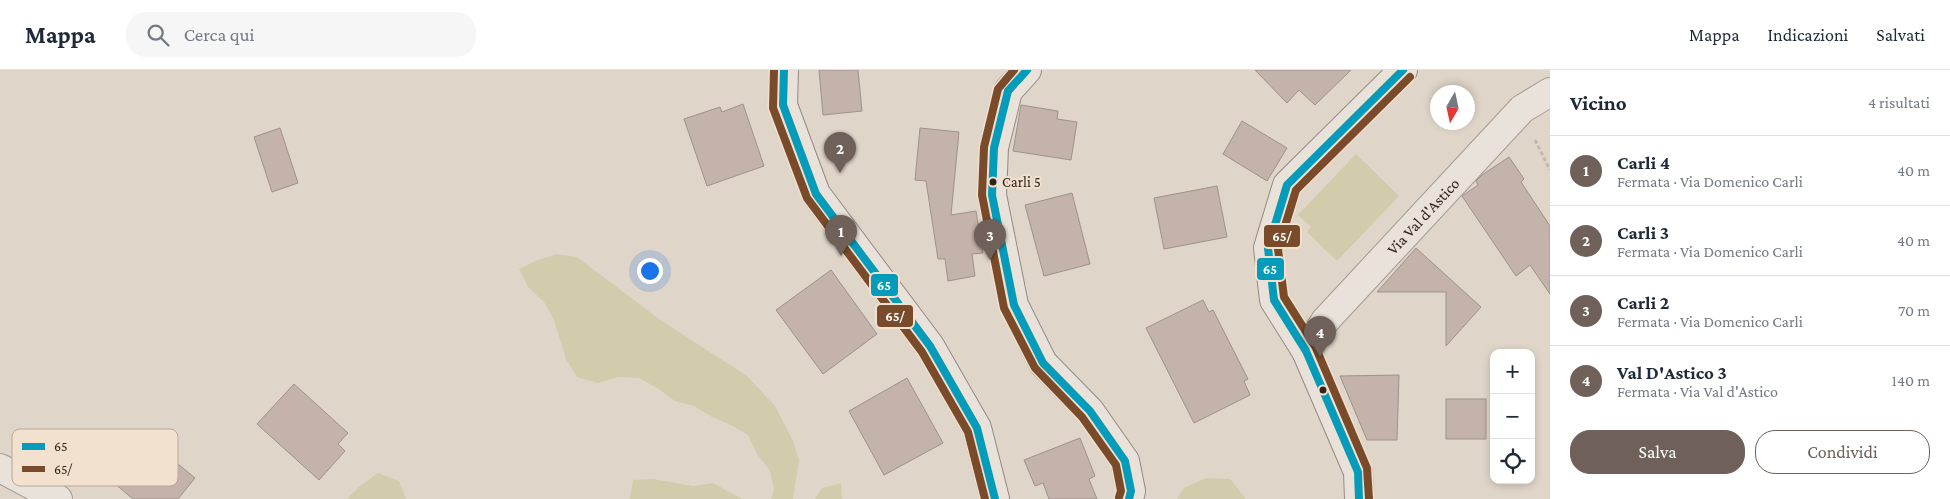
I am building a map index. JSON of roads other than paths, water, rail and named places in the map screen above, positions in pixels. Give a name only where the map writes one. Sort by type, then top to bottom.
[{"type":"street","points":[[784,70],[783,104],[816,194],[930,346],[977,428],[995,499]]},
{"type":"street","points":[[1027,70],[1008,91],[994,148],[992,195],[1014,305],[1043,363],[1090,410],[1125,461],[1131,491],[1129,499]]},
{"type":"street","points":[[1359,499],[1358,472],[1306,351],[1274,300],[1268,248],[1287,185],[1403,70]]},
{"type":"street","name":"Via Val d'Astico","points":[[1306,351],[1325,321],[1515,116],[1522,109],[1550,92]]},
{"type":"street","points":[[0,468],[12,474]]},
{"type":"street","points":[[34,486],[58,499]]},
{"type":"place","name":"Carli 3","points":[[840,173]]},
{"type":"place","name":"Carli 5","points":[[993,182]]},
{"type":"place","name":"Carli 4","points":[[841,256]]},
{"type":"place","name":"Carli 2","points":[[990,260]]},
{"type":"place","name":"Val D'Astico 3","points":[[1320,357]]}]
